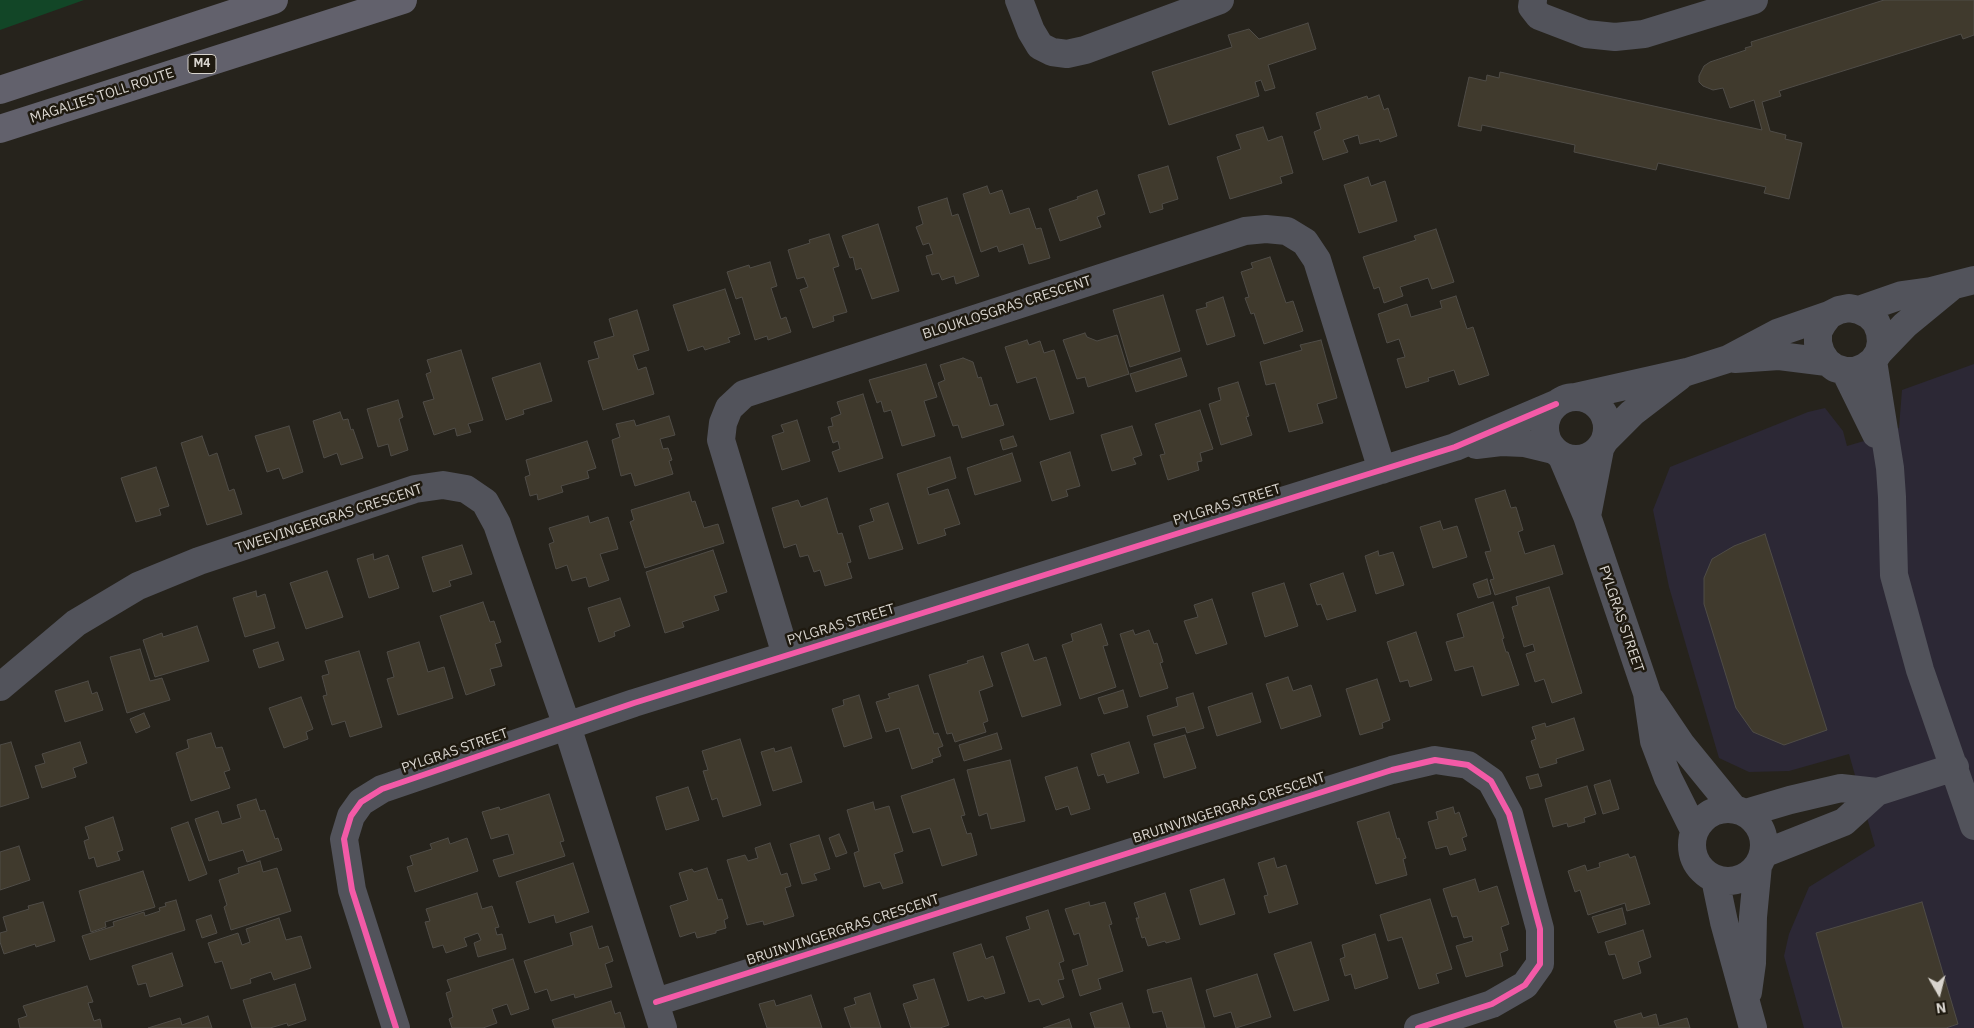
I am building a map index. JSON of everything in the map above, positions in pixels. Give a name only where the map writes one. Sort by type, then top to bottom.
[{"type":"highway","points":[[0,90],[274,0]]},
{"type":"highway","name":"MAGALIES TOLL ROUTE","points":[[0,129],[403,0]]},
{"type":"street","points":[[1019,0],[1031,31],[1040,46],[1052,52],[1066,54],[1085,50],[1220,0]]},
{"type":"street","points":[[1533,0],[1532,7],[1539,16],[1586,34],[1614,37],[1644,34],[1754,0]]},
{"type":"street","name":"BLOUKLOSGRAS CRESCENT","points":[[786,655],[721,440],[729,408],[744,394],[1245,231],[1266,228],[1287,230],[1305,242],[1318,260],[1382,470]]},
{"type":"street","points":[[1859,310],[1902,295],[1964,283]]},
{"type":"street","points":[[1836,366],[1855,371],[1865,367],[1906,325],[1964,283]]},
{"type":"street","points":[[1887,458],[1836,366],[1821,353],[1818,343],[1818,332],[1829,315],[1839,310],[1849,308],[1859,310],[1876,322],[1880,332],[1881,342],[1876,356],[1892,498],[1894,575],[1920,670],[1974,826]]},
{"type":"street","name":"PYLGRAS STREET","points":[[396,1028],[352,890],[344,839],[351,816],[361,802],[382,789],[634,702],[1455,447],[1566,400],[1687,372],[1728,359],[1777,333],[1829,315]]},
{"type":"street","name":"PYLGRAS STREET","points":[[1728,359],[1779,356],[1836,366]]},
{"type":"street","name":"PYLGRAS STREET","points":[[1587,516],[1602,445],[1632,413],[1687,372]]},
{"type":"street","points":[[1586,398],[1595,403],[1607,420],[1608,431],[1602,445],[1592,456],[1572,460],[1557,453],[1547,442],[1545,421],[1549,412],[1566,400],[1586,398]]},
{"type":"street","name":"PYLGRAS STREET","points":[[1455,447],[1501,442],[1524,443],[1557,453],[1587,516],[1646,693],[1654,741],[1668,778],[1694,830]]},
{"type":"street","name":"TWEEVINGERGRAS CRESCENT","points":[[0,687],[76,623],[138,586],[199,561],[414,489],[442,485],[466,489],[486,502],[497,524],[567,726]]},
{"type":"street","name":"PYLGRAS STREET","points":[[1646,693],[1681,744],[1740,811]]},
{"type":"street","points":[[567,726],[663,1028]]},
{"type":"street","name":"BRUINVINGERGRAS CRESCENT","points":[[656,1002],[1382,773],[1435,760],[1468,765],[1492,781],[1509,814],[1540,929],[1540,964],[1525,985],[1492,1004],[1418,1028]]},
{"type":"street","points":[[1878,792],[1841,788],[1740,811],[1722,809],[1710,813],[1701,820],[1694,830],[1693,854],[1697,864],[1705,873],[1715,879],[1727,881],[1739,879],[1750,874],[1761,860],[1844,822],[1878,792],[1955,767]]},
{"type":"street","points":[[1740,811],[1755,820],[1762,830],[1765,842],[1753,917],[1750,1016]]},
{"type":"street","points":[[1715,879],[1724,922],[1750,1016]]},
{"type":"shaded area","points":[[1974,364],[1974,1028],[1804,1028],[1784,956],[1789,934],[1809,887],[1875,846],[1849,754],[1789,771],[1749,772],[1719,758],[1669,587],[1653,510],[1670,467],[1808,412],[1825,408],[1843,431],[1847,446],[1864,441],[1899,428],[1902,390]]},
{"type":"green space","points":[[0,0],[84,0],[0,30]]},
{"type":"building","points":[[1884,0],[1974,0],[1974,35],[1963,39],[1961,34],[1779,91],[1781,96],[1762,102],[1770,131],[1786,135],[1785,139],[1802,143],[1789,199],[1764,193],[1766,187],[1658,163],[1656,170],[1574,152],[1575,145],[1482,125],[1481,131],[1458,126],[1469,77],[1486,81],[1487,75],[1499,78],[1500,72],[1762,130],[1754,100],[1730,108],[1723,88],[1713,90],[1699,82],[1699,76],[1704,66],[1710,62],[1746,50],[1745,48],[1752,46],[1751,42]]},
{"type":"building","points":[[1308,23],[1316,49],[1268,65],[1275,88],[1265,91],[1261,80],[1255,82],[1259,96],[1169,125],[1152,72],[1232,47],[1228,35],[1249,29],[1259,39]]},
{"type":"building","points":[[1379,95],[1384,110],[1388,108],[1397,136],[1380,142],[1379,139],[1360,144],[1358,135],[1343,140],[1348,152],[1323,160],[1314,132],[1321,129],[1316,113],[1367,96],[1368,99]]},
{"type":"building","points":[[1263,127],[1268,141],[1282,136],[1293,173],[1280,177],[1282,183],[1230,199],[1217,157],[1241,149],[1236,135]]},
{"type":"building","points":[[1168,166],[1178,199],[1162,204],[1163,209],[1150,213],[1138,175]]},
{"type":"building","points":[[1368,177],[1371,186],[1385,181],[1397,221],[1359,233],[1344,185]]},
{"type":"building","points":[[987,186],[990,194],[1002,190],[1010,214],[1029,208],[1036,229],[1041,228],[1050,258],[1029,264],[1023,244],[999,252],[997,246],[981,252],[963,194]]},
{"type":"building","points":[[1097,190],[1105,214],[1097,217],[1101,227],[1060,241],[1049,209]]},
{"type":"building","points":[[947,198],[952,216],[958,214],[979,276],[956,284],[954,276],[942,280],[939,273],[932,275],[926,256],[933,254],[929,243],[923,245],[916,227],[923,224],[918,207]]},
{"type":"building","points":[[878,224],[899,291],[872,299],[861,268],[856,270],[853,257],[850,258],[842,236]]},
{"type":"building","points":[[1436,229],[1454,282],[1432,289],[1428,278],[1400,287],[1403,296],[1384,303],[1379,287],[1374,289],[1363,257],[1416,240],[1414,236]]},
{"type":"building","points":[[829,234],[839,266],[833,268],[847,312],[833,316],[834,321],[813,328],[800,290],[808,287],[804,277],[797,279],[788,250],[810,243],[809,240]]},
{"type":"building","points":[[1270,257],[1286,303],[1293,301],[1303,331],[1264,344],[1254,313],[1251,314],[1245,298],[1249,297],[1241,272],[1253,268],[1251,263]]},
{"type":"building","points":[[770,262],[777,286],[771,288],[781,319],[786,317],[791,332],[768,340],[767,336],[755,340],[742,297],[736,299],[727,272],[749,265],[750,268]]},
{"type":"building","points":[[725,289],[740,334],[728,338],[730,342],[705,350],[703,346],[688,351],[673,305]]},
{"type":"building","points":[[1163,295],[1180,351],[1130,367],[1113,310]]},
{"type":"building","points":[[1456,296],[1467,329],[1473,327],[1489,375],[1459,385],[1454,370],[1428,378],[1429,381],[1406,388],[1397,359],[1405,357],[1399,339],[1387,343],[1378,314],[1407,304],[1411,317],[1442,308],[1440,301]]},
{"type":"building","points":[[1223,297],[1235,336],[1207,345],[1196,310],[1207,307],[1206,303]]},
{"type":"building","points":[[637,310],[649,350],[633,355],[638,370],[646,367],[654,394],[603,410],[588,361],[599,358],[594,342],[614,336],[609,319]]},
{"type":"building","points":[[1085,333],[1087,337],[1097,341],[1117,335],[1129,374],[1088,387],[1085,377],[1077,379],[1063,340]]},
{"type":"building","points":[[1027,340],[1029,345],[1040,341],[1044,353],[1054,350],[1074,413],[1050,420],[1036,377],[1017,383],[1005,347]]},
{"type":"building","points":[[1321,340],[1337,398],[1317,404],[1323,423],[1289,432],[1275,383],[1266,385],[1260,362],[1302,350],[1300,345]]},
{"type":"building","points":[[461,350],[483,420],[468,424],[471,432],[457,436],[455,428],[434,435],[423,402],[434,399],[426,374],[431,372],[427,360]]},
{"type":"building","points":[[963,358],[973,362],[978,378],[981,377],[990,406],[997,404],[1004,425],[962,438],[958,425],[953,426],[938,383],[945,380],[940,365]]},
{"type":"building","points":[[1181,358],[1187,376],[1136,392],[1130,374]]},
{"type":"building","points":[[540,363],[552,401],[523,410],[524,414],[506,420],[492,378]]},
{"type":"building","points":[[926,364],[937,397],[924,401],[935,436],[902,446],[891,410],[884,412],[881,401],[877,403],[869,380]]},
{"type":"building","points":[[1238,382],[1249,416],[1246,417],[1252,435],[1221,445],[1209,404],[1221,400],[1218,388]]},
{"type":"building","points":[[863,394],[883,458],[839,472],[832,452],[840,449],[838,441],[833,443],[828,427],[833,426],[831,418],[841,414],[837,402]]},
{"type":"building","points":[[398,400],[403,417],[399,419],[408,450],[391,456],[388,444],[378,447],[367,409]]},
{"type":"building","points":[[1200,410],[1213,449],[1200,453],[1202,461],[1197,462],[1199,470],[1168,480],[1160,455],[1165,454],[1155,424]]},
{"type":"building","points":[[340,412],[343,420],[348,419],[351,430],[353,429],[363,458],[341,465],[337,453],[324,458],[313,421]]},
{"type":"building","points":[[669,416],[675,435],[660,439],[663,449],[668,448],[672,460],[669,461],[673,474],[635,486],[631,473],[621,476],[612,440],[620,437],[616,424],[634,420],[636,426]]},
{"type":"building","points":[[797,420],[810,461],[782,470],[772,436],[784,432],[781,425]]},
{"type":"building","points":[[289,426],[303,472],[283,479],[279,468],[267,472],[255,436]]},
{"type":"building","points":[[1132,426],[1142,455],[1133,458],[1136,464],[1112,471],[1101,435]]},
{"type":"building","points":[[202,436],[209,456],[217,453],[229,491],[234,489],[242,514],[207,525],[181,443]]},
{"type":"building","points":[[1013,436],[1017,446],[1003,450],[1000,440]]},
{"type":"building","points":[[587,441],[596,468],[587,471],[589,478],[561,486],[563,492],[538,500],[537,494],[530,496],[525,477],[530,475],[526,460]]},
{"type":"building","points":[[1070,452],[1080,486],[1066,490],[1068,496],[1052,501],[1040,462]]},
{"type":"building","points":[[1012,453],[1021,481],[975,495],[967,468]]},
{"type":"building","points":[[950,457],[956,478],[927,488],[929,495],[948,489],[960,524],[944,529],[946,535],[918,544],[897,474]]},
{"type":"building","points":[[156,467],[169,506],[159,509],[161,515],[136,522],[121,478]]},
{"type":"building","points":[[1505,490],[1511,508],[1516,507],[1523,530],[1518,532],[1525,554],[1554,545],[1563,574],[1495,595],[1490,580],[1494,579],[1485,552],[1491,551],[1475,499]]},
{"type":"building","points":[[689,492],[692,502],[695,501],[704,528],[718,524],[724,543],[645,568],[630,522],[634,520],[631,510]]},
{"type":"building","points":[[827,498],[838,534],[842,533],[851,562],[847,563],[852,578],[825,586],[820,570],[814,572],[808,555],[800,557],[796,544],[784,548],[772,508],[798,500],[801,507]]},
{"type":"building","points":[[888,503],[903,549],[869,559],[859,526],[874,521],[870,509]]},
{"type":"building","points":[[588,516],[590,523],[608,517],[618,549],[600,554],[609,580],[589,587],[586,577],[572,581],[567,565],[556,569],[549,544],[554,542],[549,528]]},
{"type":"building","points":[[1440,521],[1443,530],[1457,526],[1467,557],[1433,568],[1420,527]]},
{"type":"building","points":[[1765,534],[1827,730],[1784,745],[1753,732],[1736,708],[1704,604],[1704,578],[1712,559],[1734,546]]},
{"type":"building","points":[[462,545],[472,574],[449,581],[451,586],[433,592],[422,557]]},
{"type":"building","points":[[713,550],[727,592],[714,596],[719,610],[682,622],[684,627],[665,633],[646,572]]},
{"type":"building","points":[[1378,551],[1379,556],[1393,552],[1404,585],[1376,594],[1365,556]]},
{"type":"building","points":[[373,554],[374,560],[388,555],[399,588],[369,598],[357,559]]},
{"type":"building","points":[[327,571],[343,617],[306,629],[290,583]]},
{"type":"building","points":[[1343,573],[1356,611],[1327,620],[1321,604],[1317,605],[1310,584]]},
{"type":"building","points":[[1487,579],[1491,594],[1478,598],[1473,584]]},
{"type":"building","points":[[1284,583],[1298,626],[1265,637],[1252,593]]},
{"type":"building","points":[[1549,587],[1582,693],[1552,703],[1544,679],[1535,682],[1526,654],[1535,651],[1533,644],[1524,647],[1512,607],[1518,605],[1516,597]]},
{"type":"building","points":[[256,591],[257,597],[265,594],[275,628],[245,637],[233,598]]},
{"type":"building","points":[[620,598],[630,626],[614,632],[615,636],[599,642],[588,608]]},
{"type":"building","points":[[1212,599],[1227,644],[1196,654],[1184,621],[1198,617],[1194,605]]},
{"type":"building","points":[[483,602],[490,622],[494,621],[501,642],[495,644],[502,666],[490,669],[495,685],[466,695],[440,616]]},
{"type":"building","points":[[1493,602],[1504,638],[1502,639],[1506,652],[1508,652],[1519,685],[1482,696],[1473,666],[1455,671],[1446,642],[1464,637],[1457,614]]},
{"type":"building","points":[[1101,624],[1108,645],[1103,646],[1116,687],[1080,699],[1062,645],[1073,641],[1071,634]]},
{"type":"building","points":[[197,626],[209,661],[155,677],[143,640],[162,633],[163,637]]},
{"type":"building","points":[[1133,630],[1135,635],[1149,630],[1154,644],[1157,643],[1163,662],[1160,663],[1168,688],[1140,697],[1120,634]]},
{"type":"building","points":[[1416,632],[1432,680],[1410,687],[1408,680],[1400,682],[1387,642]]},
{"type":"building","points":[[278,642],[284,660],[259,668],[253,650]]},
{"type":"building","points":[[419,642],[428,672],[444,667],[453,698],[398,715],[387,679],[394,677],[387,652]]},
{"type":"building","points":[[1028,644],[1034,661],[1046,657],[1061,705],[1022,717],[1001,653]]},
{"type":"building","points":[[140,649],[150,681],[162,678],[170,700],[127,713],[110,657]]},
{"type":"building","points":[[359,651],[382,727],[350,737],[345,721],[332,725],[323,696],[327,695],[322,676],[329,674],[325,661]]},
{"type":"building","points":[[983,656],[993,686],[979,691],[988,721],[983,723],[986,732],[955,742],[952,733],[947,734],[929,675],[968,663],[967,661]]},
{"type":"building","points":[[1288,677],[1293,691],[1311,685],[1321,716],[1281,729],[1266,684]]},
{"type":"building","points":[[1377,679],[1390,720],[1382,723],[1383,728],[1360,735],[1346,689]]},
{"type":"building","points":[[88,681],[92,694],[97,692],[103,710],[65,722],[55,691]]},
{"type":"building","points":[[918,685],[934,734],[938,733],[943,746],[938,748],[941,756],[932,759],[933,762],[912,769],[899,728],[886,732],[876,702],[890,698],[888,694]]},
{"type":"building","points":[[1123,690],[1128,707],[1104,714],[1098,698]]},
{"type":"building","points":[[1193,693],[1204,728],[1187,733],[1185,727],[1153,736],[1147,716],[1178,706],[1176,698]]},
{"type":"building","points":[[1252,693],[1261,722],[1217,736],[1208,707]]},
{"type":"building","points":[[859,695],[872,738],[844,747],[832,709],[844,705],[843,700]]},
{"type":"building","points":[[301,697],[313,729],[306,732],[308,739],[284,748],[269,708]]},
{"type":"building","points":[[144,713],[150,727],[136,733],[130,719]]},
{"type":"building","points":[[1574,718],[1584,750],[1556,759],[1557,763],[1540,768],[1531,741],[1536,739],[1532,727],[1545,723],[1546,727]]},
{"type":"building","points":[[211,733],[216,748],[222,747],[230,770],[224,772],[230,788],[191,801],[176,753],[189,748],[187,740]]},
{"type":"building","points":[[997,733],[1002,749],[964,761],[959,745]]},
{"type":"building","points":[[1185,735],[1196,768],[1164,778],[1154,744]]},
{"type":"building","points":[[740,739],[761,805],[723,817],[717,798],[712,800],[703,771],[708,770],[702,751]]},
{"type":"building","points":[[11,742],[29,798],[0,807],[0,745]]},
{"type":"building","points":[[80,742],[87,763],[73,768],[76,777],[42,788],[35,766],[45,763],[42,754]]},
{"type":"building","points":[[1129,742],[1139,773],[1107,783],[1104,774],[1098,776],[1091,754]]},
{"type":"building","points":[[791,747],[802,782],[773,791],[761,752],[774,748],[775,752]]},
{"type":"building","points":[[1010,760],[1025,821],[991,829],[987,813],[979,816],[967,770]]},
{"type":"building","points":[[1077,767],[1090,809],[1071,815],[1068,806],[1056,810],[1045,777]]},
{"type":"building","points":[[1538,774],[1542,786],[1530,789],[1526,777]]},
{"type":"building","points":[[954,779],[965,815],[961,816],[967,834],[971,833],[977,855],[942,866],[930,828],[913,833],[901,796]]},
{"type":"building","points":[[1610,780],[1619,809],[1603,814],[1594,785]]},
{"type":"building","points":[[1587,786],[1596,814],[1584,818],[1585,822],[1568,827],[1567,823],[1553,827],[1545,799]]},
{"type":"building","points":[[688,787],[699,820],[666,830],[656,797]]},
{"type":"building","points":[[549,794],[564,841],[560,842],[565,856],[499,877],[493,860],[514,854],[508,834],[491,839],[482,812],[499,807],[500,810]]},
{"type":"building","points":[[256,799],[260,811],[265,810],[275,839],[278,838],[282,850],[247,862],[243,850],[209,861],[195,819],[218,811],[222,824],[241,818],[237,805]]},
{"type":"building","points":[[873,802],[875,810],[889,806],[903,851],[894,854],[903,883],[883,889],[880,882],[864,887],[854,853],[859,851],[847,810]]},
{"type":"building","points":[[1453,807],[1455,814],[1459,812],[1467,836],[1462,838],[1466,850],[1450,855],[1447,846],[1436,849],[1428,822],[1438,819],[1436,812]]},
{"type":"building","points":[[1389,812],[1397,839],[1399,838],[1406,858],[1403,859],[1407,875],[1376,884],[1357,822]]},
{"type":"building","points":[[113,817],[123,850],[117,852],[120,860],[97,867],[94,857],[89,859],[84,841],[89,839],[85,827]]},
{"type":"building","points":[[188,822],[207,874],[189,881],[171,828]]},
{"type":"building","points":[[839,834],[847,853],[836,857],[829,838]]},
{"type":"building","points":[[819,835],[830,869],[814,874],[817,880],[802,884],[790,844]]},
{"type":"building","points":[[448,838],[450,844],[467,838],[478,871],[415,892],[407,867],[413,865],[410,856],[432,849],[430,844]]},
{"type":"building","points":[[770,843],[781,875],[787,873],[791,886],[785,888],[794,916],[764,925],[763,921],[747,925],[727,860],[745,855],[748,861],[758,858],[755,848]]},
{"type":"building","points":[[19,846],[30,880],[0,890],[0,852]]},
{"type":"building","points":[[1628,854],[1630,858],[1635,856],[1650,904],[1627,911],[1625,903],[1588,915],[1580,890],[1575,892],[1568,871],[1585,865],[1587,871],[1600,867],[1599,863]]},
{"type":"building","points":[[1274,858],[1277,868],[1286,865],[1298,904],[1269,913],[1264,896],[1268,895],[1258,863]]},
{"type":"building","points":[[260,861],[263,872],[277,868],[291,911],[231,930],[224,907],[227,905],[219,880],[239,873],[238,868]]},
{"type":"building","points":[[573,863],[589,912],[556,923],[554,915],[529,923],[516,882]]},
{"type":"building","points":[[707,868],[718,900],[722,899],[728,918],[724,920],[726,928],[697,938],[695,932],[680,937],[670,906],[688,900],[679,873],[692,869],[694,872]]},
{"type":"building","points":[[143,871],[155,907],[105,922],[106,927],[91,932],[79,891]]},
{"type":"building","points":[[1224,879],[1235,914],[1200,925],[1190,890]]},
{"type":"building","points":[[1475,879],[1479,892],[1497,886],[1509,924],[1501,927],[1508,950],[1500,953],[1503,966],[1466,977],[1456,946],[1473,941],[1472,936],[1464,938],[1457,916],[1452,917],[1443,889]]},
{"type":"building","points":[[477,893],[482,909],[492,906],[499,927],[495,928],[497,935],[502,934],[506,949],[478,957],[474,943],[481,940],[478,933],[464,938],[467,946],[446,953],[443,945],[433,948],[425,922],[430,921],[426,909]]},
{"type":"building","points":[[1165,893],[1180,939],[1148,946],[1145,937],[1142,938],[1136,918],[1139,918],[1134,903]]},
{"type":"building","points":[[1430,899],[1452,969],[1436,974],[1439,983],[1419,989],[1402,937],[1388,941],[1380,915]]},
{"type":"building","points":[[176,900],[185,930],[90,960],[82,936],[114,926],[113,922],[144,912],[145,916],[160,911],[159,908],[166,906],[165,903]]},
{"type":"building","points":[[43,902],[55,941],[36,947],[35,944],[4,954],[0,942],[0,933],[7,931],[3,917],[29,909],[28,906]]},
{"type":"building","points":[[1089,902],[1090,906],[1105,902],[1112,924],[1109,925],[1123,971],[1098,979],[1101,989],[1080,996],[1072,970],[1088,965],[1079,933],[1074,935],[1065,909]]},
{"type":"building","points":[[1922,902],[1958,1024],[1946,1028],[1843,1028],[1816,933]]},
{"type":"building","points":[[1622,908],[1626,924],[1598,933],[1592,917]]},
{"type":"building","points":[[1048,910],[1064,961],[1059,963],[1064,979],[1058,980],[1064,997],[1042,1005],[1039,999],[1029,1002],[1006,937],[1030,929],[1026,917]]},
{"type":"building","points":[[211,915],[217,933],[202,938],[196,920]]},
{"type":"building","points":[[279,918],[286,940],[301,936],[311,968],[274,980],[271,972],[250,979],[251,983],[231,989],[222,961],[215,963],[208,943],[238,933],[242,945],[250,942],[246,929]]},
{"type":"building","points":[[592,926],[599,949],[608,946],[613,961],[605,964],[612,987],[575,998],[574,994],[551,1001],[547,989],[535,993],[524,961],[573,945],[570,933]]},
{"type":"building","points":[[1643,930],[1651,957],[1638,962],[1641,973],[1623,979],[1615,954],[1609,955],[1605,942]]},
{"type":"building","points":[[1375,934],[1388,978],[1355,989],[1351,974],[1345,976],[1340,959],[1345,957],[1342,945]]},
{"type":"building","points":[[1311,942],[1329,1000],[1294,1011],[1274,954]]},
{"type":"building","points":[[981,944],[986,959],[993,956],[1005,993],[985,999],[983,996],[968,1001],[953,953]]},
{"type":"building","points":[[172,953],[183,986],[150,997],[146,983],[138,985],[132,966]]},
{"type":"building","points":[[513,959],[529,1009],[511,1015],[507,1004],[492,1009],[497,1023],[483,1028],[452,1028],[449,1019],[453,1017],[446,993],[451,991],[447,980]]},
{"type":"building","points":[[1257,974],[1271,1017],[1236,1028],[1231,1012],[1214,1017],[1206,990]]},
{"type":"building","points":[[1191,978],[1205,1028],[1167,1028],[1162,1011],[1153,1013],[1147,990]]},
{"type":"building","points":[[934,979],[949,1025],[940,1028],[911,1028],[903,1004],[918,999],[913,985]]},
{"type":"building","points":[[295,984],[306,1020],[288,1026],[287,1023],[270,1028],[252,1028],[243,1000]]},
{"type":"building","points":[[87,986],[93,1002],[88,1003],[94,1021],[100,1019],[102,1028],[20,1028],[18,1019],[27,1016],[23,1006]]},
{"type":"building","points":[[870,993],[881,1028],[851,1028],[844,1008],[856,1004],[854,998]]},
{"type":"building","points":[[811,995],[822,1028],[767,1028],[759,1004],[774,1000],[776,1006]]},
{"type":"building","points":[[611,1001],[615,1014],[620,1012],[625,1028],[555,1028],[552,1020]]},
{"type":"building","points":[[1122,1003],[1130,1028],[1095,1028],[1090,1013]]},
{"type":"building","points":[[1641,1013],[1643,1018],[1656,1014],[1659,1026],[1687,1018],[1690,1028],[1617,1028],[1614,1021]]},
{"type":"building","points":[[208,1016],[212,1028],[148,1028],[180,1018],[182,1025]]},
{"type":"building","points":[[1069,1019],[1072,1028],[1043,1028]]},
{"type":"cycle path","points":[[396,1028],[352,890],[344,839],[351,816],[361,802],[382,789],[634,703],[1455,447],[1556,404]]},
{"type":"cycle path","points":[[656,1002],[1392,770],[1435,760],[1468,765],[1491,781],[1509,814],[1540,929],[1540,964],[1525,985],[1492,1004],[1418,1028]]}]
